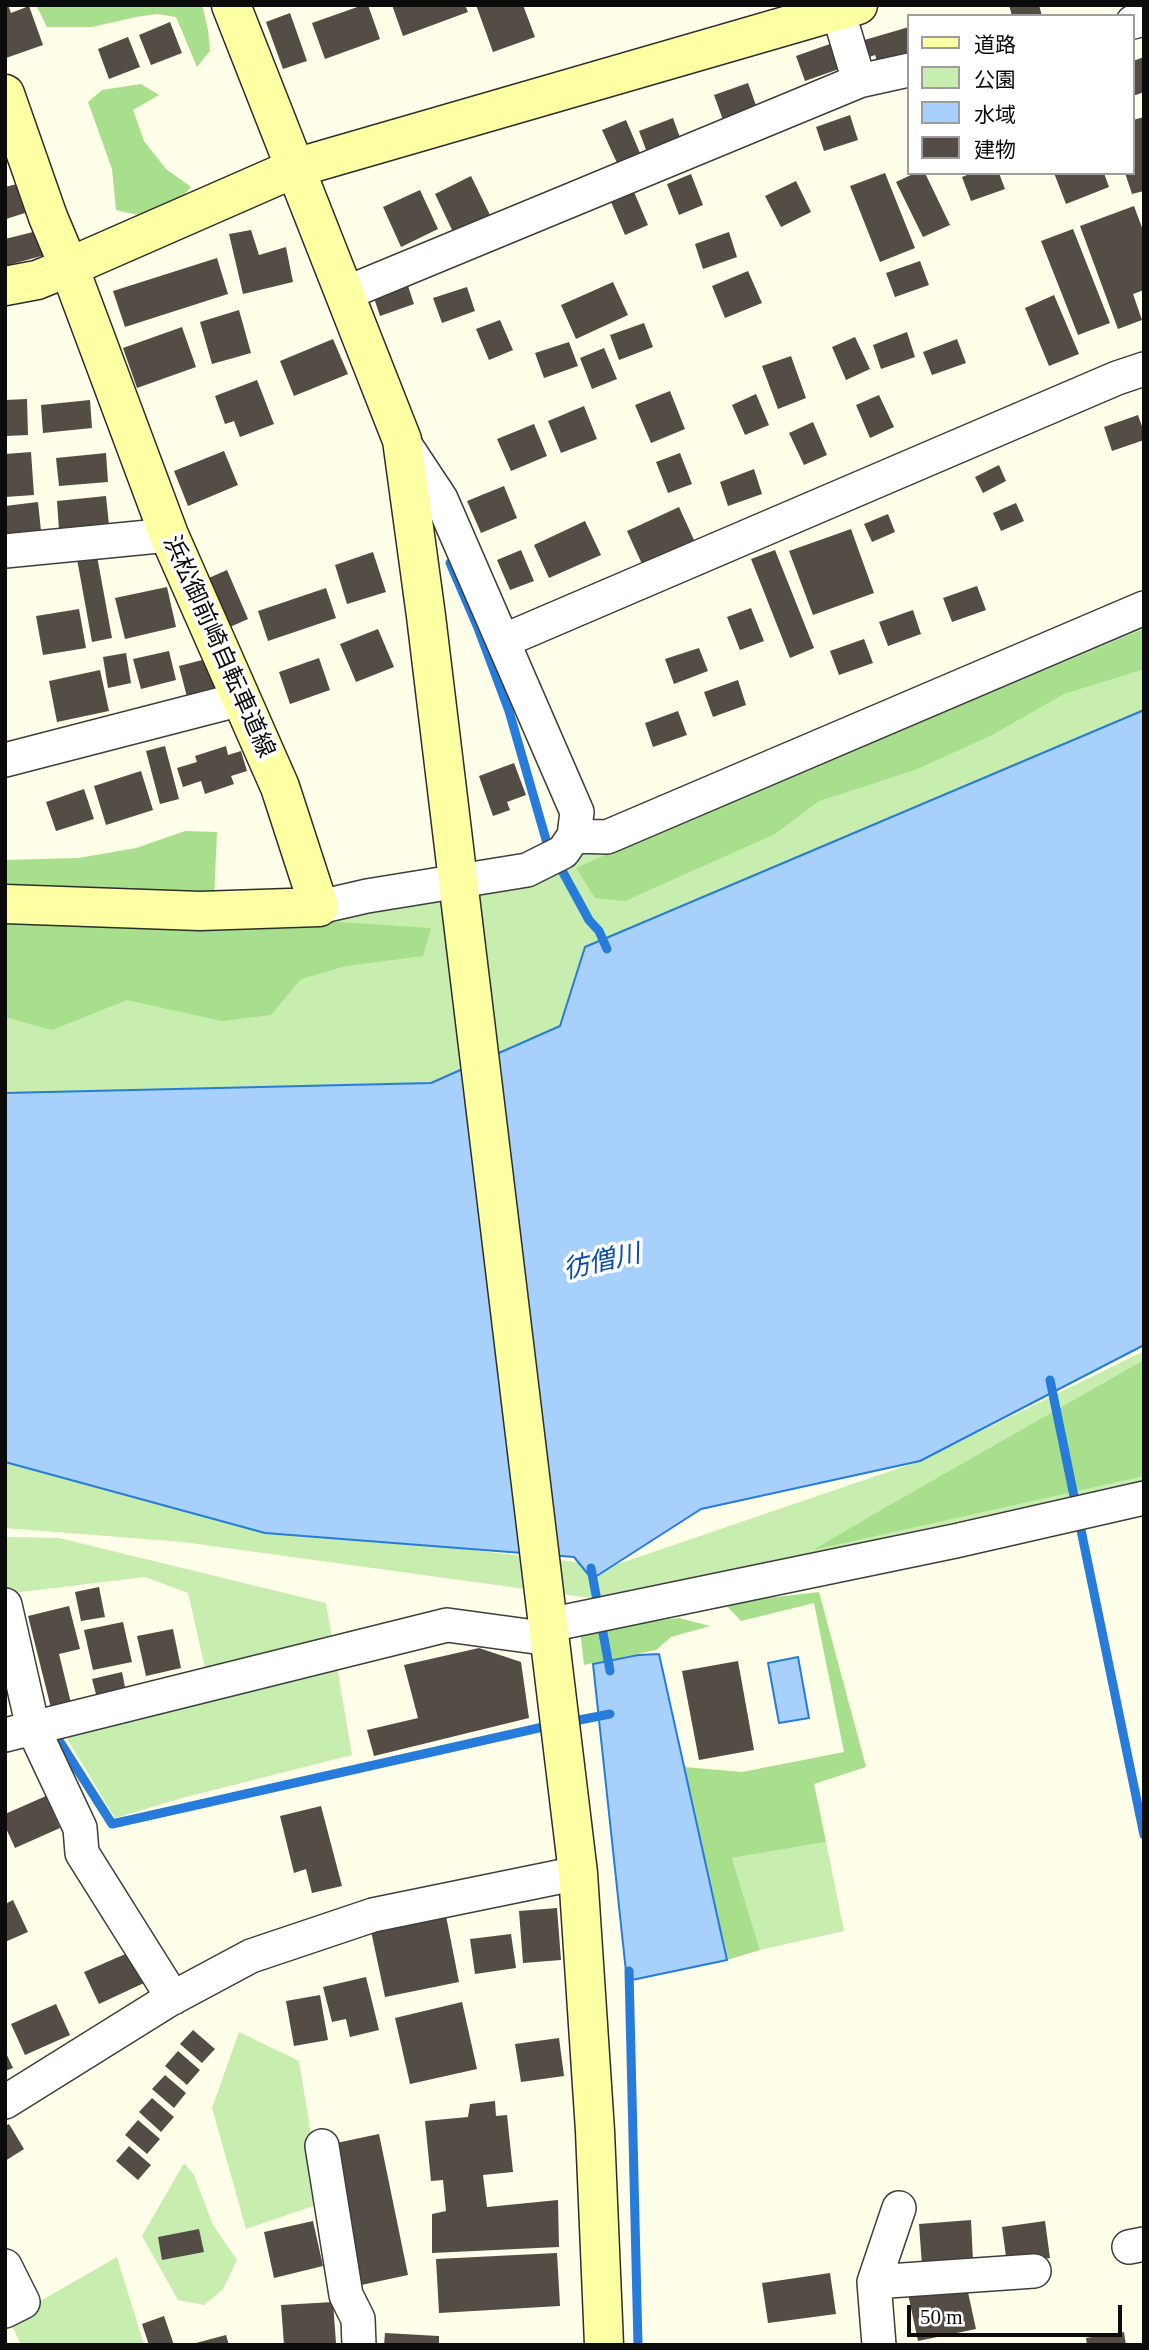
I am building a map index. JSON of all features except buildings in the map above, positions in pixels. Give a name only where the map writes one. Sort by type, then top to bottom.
[{"type":"street","points":[[5,904],[200,911],[319,907],[367,897],[458,892],[527,870],[563,852],[574,836],[577,812],[441,499],[402,440],[231,5]]},
{"type":"street","points":[[5,286],[37,280],[69,267],[295,168],[848,8],[859,81]]},
{"type":"street","points":[[344,293],[859,81],[908,69]]},
{"type":"street","name":"浜松御前崎自転車道線","points":[[5,94],[39,194],[169,535],[280,787],[319,907]]},
{"type":"street","points":[[503,641],[1117,378],[1144,369]]},
{"type":"street","points":[[402,440],[426,616],[578,1873],[595,2131],[604,2345]]},
{"type":"street","points":[[5,551],[169,535]]},
{"type":"street","points":[[574,836],[607,837],[1144,608]]},
{"type":"street","points":[[5,760],[241,699]]},
{"type":"street","points":[[19,1731],[447,1625],[549,1623],[954,1541],[1144,1498]]},
{"type":"street","points":[[5,1605],[19,1731],[80,1828],[82,1853],[173,1998]]},
{"type":"street","points":[[5,2102],[173,1998],[251,1956],[373,1915],[578,1873]]},
{"type":"street","points":[[322,2146],[346,2295],[358,2319],[359,2345]]},
{"type":"street","points":[[878,2345],[874,2282],[899,2208]]},
{"type":"street","points":[[5,2266],[23,2302],[5,2311]]},
{"type":"street","points":[[874,2282],[1034,2271]]},
{"type":"green space","points":[[36,5],[202,5],[210,51],[197,67],[176,17],[157,14],[92,27],[47,27]]},
{"type":"green space","points":[[141,84],[159,95],[133,110],[144,141],[166,169],[191,187],[176,203],[147,217],[116,210],[112,169],[88,102],[102,90]]},
{"type":"green space","points":[[1144,608],[1144,725],[578,1035],[431,1083],[5,1111],[5,903],[306,914],[386,911],[501,887]]},
{"type":"green space","points":[[1144,629],[1144,669],[1064,694],[990,736],[915,770],[819,801],[775,834],[625,901],[595,898],[576,868],[650,835]]},
{"type":"green space","points":[[185,831],[217,832],[214,899],[24,902],[431,928],[423,956],[346,966],[301,979],[271,1015],[222,1021],[127,1000],[52,1030],[5,1017],[5,860],[79,858],[136,848]]},
{"type":"green space","points":[[1144,1351],[1144,1481],[634,1592],[591,1598],[183,1542],[5,1528],[5,1463],[445,1547],[612,1566],[920,1461]]},
{"type":"green space","points":[[1144,1360],[1144,1476],[813,1550],[876,1513]]},
{"type":"green space","points":[[5,1537],[59,1538],[326,1603],[352,1755],[182,1798],[115,1818],[63,1732],[205,1668],[188,1593],[145,1577],[5,1594]]},
{"type":"green space","points":[[819,1592],[866,1767],[814,1784],[826,1842],[732,1858],[760,1950],[727,1960],[684,1767],[742,1772],[844,1752],[814,1603],[741,1621],[724,1603]]},
{"type":"green space","points":[[679,1618],[710,1626],[671,1637],[656,1650],[584,1665],[580,1630]]},
{"type":"green space","points":[[826,1842],[844,1931],[760,1950],[732,1858]]},
{"type":"green space","points":[[239,2032],[299,2061],[322,2203],[246,2229],[212,2108]]},
{"type":"green space","points":[[184,2163],[194,2175],[213,2225],[237,2260],[223,2289],[204,2305],[178,2300],[142,2236]]},
{"type":"green space","points":[[117,2257],[144,2345],[21,2345],[9,2319]]},
{"type":"water","name":"彷僧川","points":[[1144,710],[1144,1345],[920,1461],[701,1509],[592,1579],[574,1557],[265,1533],[5,1462],[5,1093],[431,1083],[560,1026],[585,947]]},
{"type":"water","points":[[659,1654],[727,1960],[627,1981],[593,1664],[638,1655]]},
{"type":"water","points":[[798,1657],[809,1718],[779,1723],[768,1663]]},
{"type":"waterway","points":[[450,563],[509,711],[547,843],[607,949]]},
{"type":"waterway","points":[[1050,1380],[1144,1835]]},
{"type":"waterway","points":[[591,1568],[610,1671]]},
{"type":"waterway","points":[[569,1722],[610,1714]]},
{"type":"waterway","points":[[53,1731],[112,1824],[552,1725]]},
{"type":"waterway","points":[[629,1971],[638,2345]]}]
